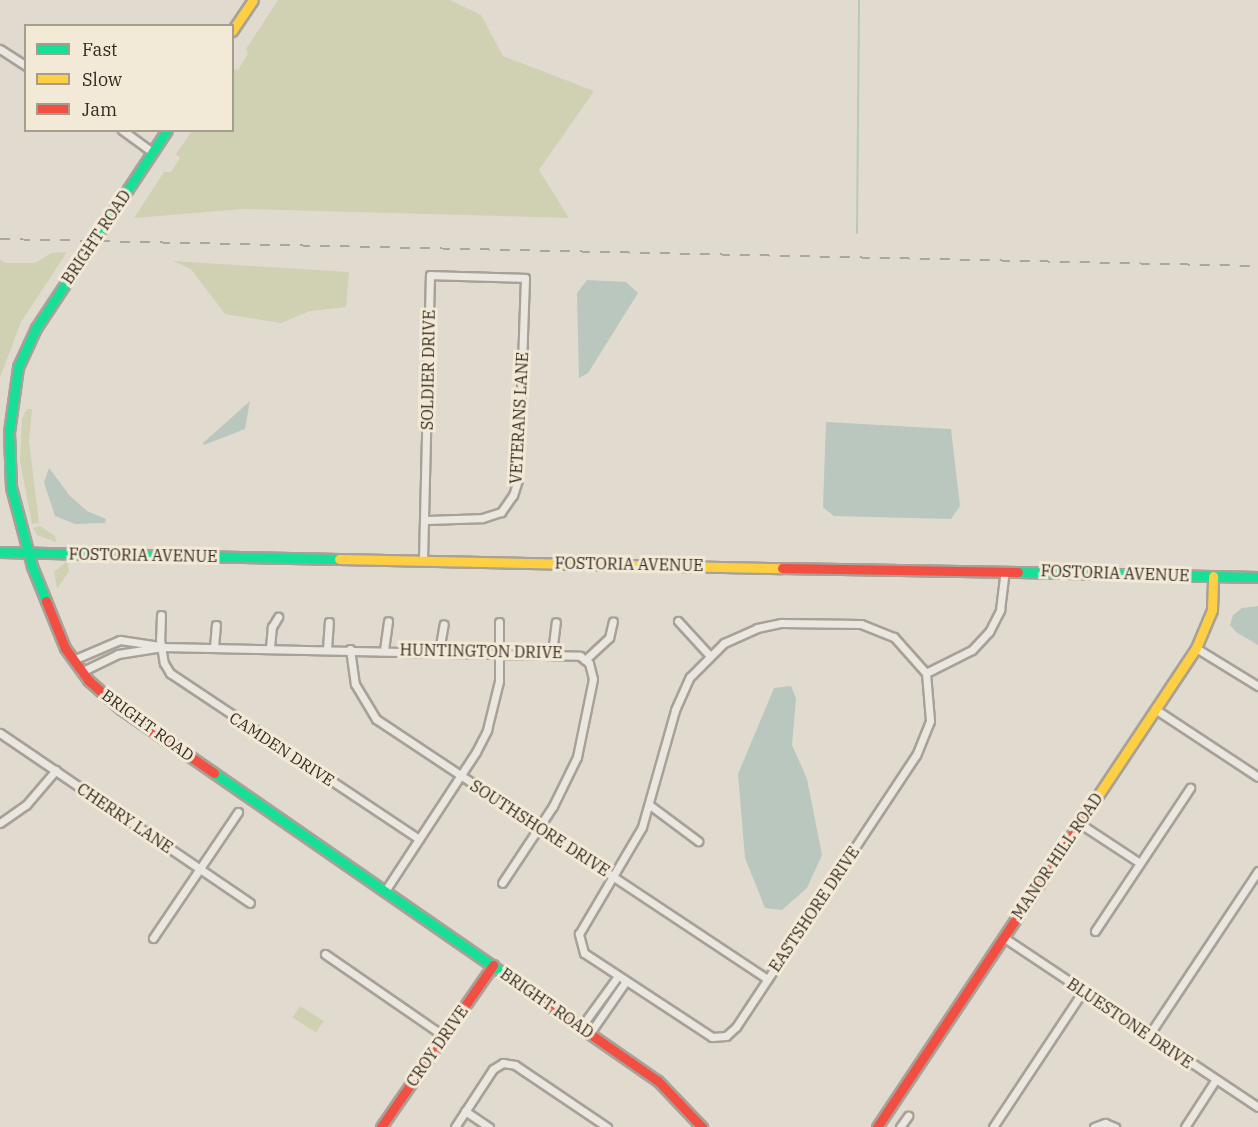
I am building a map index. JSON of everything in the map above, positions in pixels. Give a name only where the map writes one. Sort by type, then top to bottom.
[{"type":"main road","points":[[234,28],[253,0]]},
{"type":"main road","name":"BRIGHT ROAD","points":[[165,132],[36,328],[18,367],[9,432],[9,468],[28,552],[50,615],[73,660],[81,672],[121,710],[658,1081],[702,1127]]},
{"type":"main road","name":"FOSTORIA AVENUE","points":[[0,552],[1258,577]]},
{"type":"main road","name":"MANOR HILL ROAD","points":[[877,1127],[1196,648],[1212,610],[1213,576]]},
{"type":"main road","name":"CROY DRIVE","points":[[383,1126],[493,965]]},
{"type":"street","points":[[0,49],[24,65]]},
{"type":"street","points":[[125,132],[152,152]]},
{"type":"street","name":"SOLDIER DRIVE","points":[[423,560],[430,275],[525,278]]},
{"type":"street","name":"VETERANS LANE","points":[[424,520],[482,518],[501,512],[513,495],[518,480],[525,278]]},
{"type":"street","points":[[590,1033],[626,981],[584,953],[579,939],[651,806],[679,699],[709,655],[735,637],[769,625],[861,624],[894,637],[926,673],[972,650],[989,632],[1000,610],[1005,571]]},
{"type":"street","name":"CAMDEN DRIVE","points":[[161,615],[162,646],[167,668],[180,681],[419,839]]},
{"type":"street","points":[[270,648],[272,627],[278,617]]},
{"type":"street","points":[[384,650],[388,621]]},
{"type":"street","points":[[585,660],[609,638],[613,621]]},
{"type":"street","points":[[678,621],[709,655]]},
{"type":"street","points":[[327,649],[329,622]]},
{"type":"street","points":[[385,891],[461,776],[491,718],[499,681],[499,622]]},
{"type":"street","points":[[552,653],[556,622]]},
{"type":"street","points":[[440,651],[444,624]]},
{"type":"street","points":[[214,647],[216,625]]},
{"type":"street","name":"HUNTINGTON DRIVE","points":[[73,660],[120,640],[138,640],[162,646]]},
{"type":"street","name":"HUNTINGTON DRIVE","points":[[81,672],[118,654],[162,646],[575,654],[585,660],[593,679],[582,740],[562,790],[540,828],[502,883]]},
{"type":"street","points":[[1196,648],[1258,686]]},
{"type":"street","name":"SOUTHSHORE DRIVE","points":[[350,649],[355,684],[372,714],[461,776],[767,979]]},
{"type":"street","name":"EASTSHORE DRIVE","points":[[626,981],[706,1034],[719,1038],[736,1027],[922,744],[931,708],[926,673]]},
{"type":"street","points":[[1155,709],[1258,777]]},
{"type":"street","name":"CHERRY LANE","points":[[0,733],[250,903]]},
{"type":"street","points":[[0,823],[26,805],[56,770]]},
{"type":"street","points":[[1095,931],[1190,788]]},
{"type":"street","points":[[651,806],[698,841]]},
{"type":"street","points":[[153,938],[238,812]]},
{"type":"street","points":[[1079,823],[1140,864]]},
{"type":"street","points":[[1149,1035],[1258,871]]},
{"type":"street","name":"BLUESTONE DRIVE","points":[[1003,937],[1258,1107]]},
{"type":"street","points":[[325,954],[444,1036]]},
{"type":"street","points":[[581,1027],[618,976]]},
{"type":"street","points":[[993,1127],[1083,991]]},
{"type":"street","points":[[455,1127],[493,1069],[509,1063],[607,1127]]},
{"type":"street","points":[[1185,1127],[1216,1079]]},
{"type":"street","points":[[465,1111],[489,1127]]},
{"type":"street","points":[[900,1127],[908,1116]]},
{"type":"street","points":[[1094,1127],[1106,1123],[1115,1127]]},
{"type":"green space","points":[[278,0],[450,0],[481,15],[503,56],[594,91],[539,170],[569,218],[244,209],[134,218],[164,172],[171,172],[180,158],[176,154],[191,132],[234,132],[234,69],[238,70],[248,54],[246,49]]},
{"type":"green space","points":[[67,252],[21,322],[0,378],[0,259],[5,263],[35,263],[51,253]]},
{"type":"green space","points":[[173,261],[349,272],[346,307],[310,311],[281,323],[225,314],[191,269]]},
{"type":"green space","points":[[27,409],[32,409],[29,441],[39,523],[32,524],[20,461],[22,418]]},
{"type":"green space","points":[[40,526],[55,536],[56,542],[37,535],[33,528]]},
{"type":"green space","points":[[67,561],[69,571],[57,589],[54,572]]},
{"type":"green space","points":[[300,1006],[324,1021],[316,1033],[293,1018]]},
{"type":"shaded area","points":[[587,280],[626,282],[638,293],[588,373],[579,378],[577,293]]},
{"type":"shaded area","points":[[250,401],[245,429],[204,445],[203,443]]},
{"type":"shaded area","points":[[826,422],[951,429],[960,506],[951,519],[834,516],[823,507]]},
{"type":"shaded area","points":[[49,468],[70,496],[87,511],[106,519],[105,523],[75,524],[55,516],[44,482]]},
{"type":"shaded area","points":[[1258,606],[1258,645],[1236,632],[1230,625],[1233,615],[1242,608]]},
{"type":"shaded area","points":[[791,686],[796,698],[792,745],[807,779],[822,855],[807,888],[782,910],[765,908],[745,858],[738,774],[774,688]]},
{"type":"waterway","points":[[857,233],[859,0]]},
{"type":"railway","points":[[0,239],[1258,266]]},
{"type":"traffic: fast","points":[[46,601],[32,566],[11,487],[9,432],[18,367],[36,328],[166,132]]},
{"type":"traffic: fast","points":[[0,552],[339,559]]},
{"type":"traffic: fast","points":[[1018,572],[1258,577]]},
{"type":"traffic: fast","points":[[214,773],[511,979]]},
{"type":"traffic: slow","points":[[234,28],[253,0]]},
{"type":"traffic: slow","points":[[339,559],[782,568]]},
{"type":"traffic: slow","points":[[1095,800],[1196,648],[1212,610],[1213,576]]},
{"type":"traffic: jam","points":[[782,568],[1018,572]]},
{"type":"traffic: jam","points":[[46,601],[65,648],[88,680],[121,709],[214,773]]},
{"type":"traffic: jam","points":[[877,1127],[1095,800]]},
{"type":"traffic: jam","points":[[381,1127],[493,965]]},
{"type":"traffic: jam","points":[[511,979],[658,1081],[702,1127]]}]
